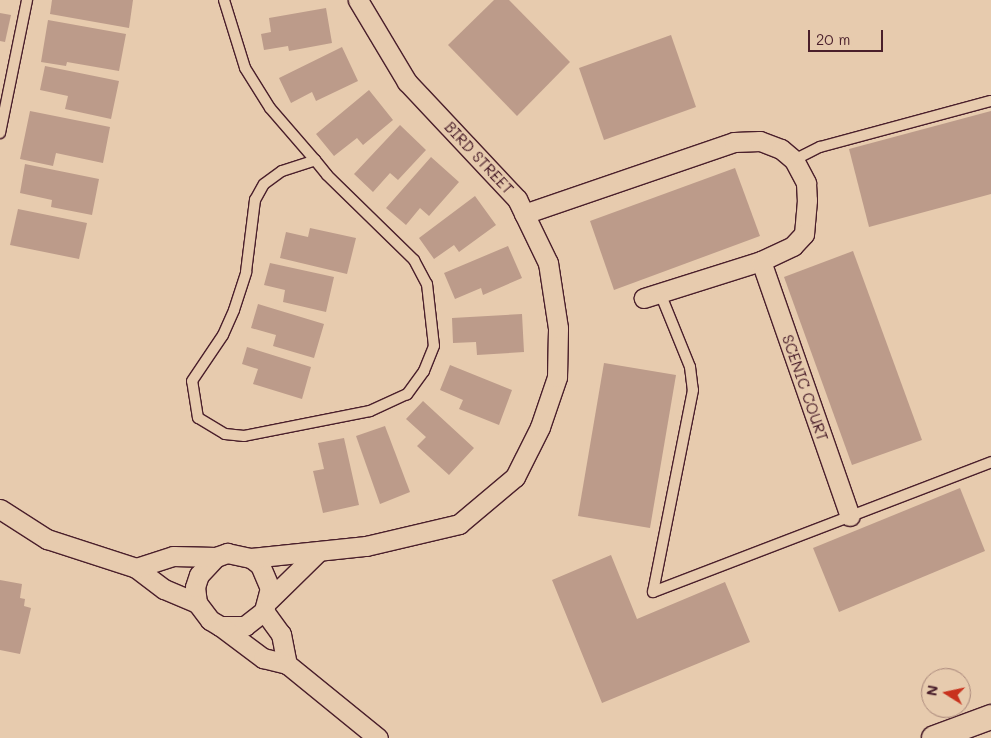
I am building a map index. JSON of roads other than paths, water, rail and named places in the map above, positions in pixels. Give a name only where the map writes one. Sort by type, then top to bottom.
[{"type":"street","name":"BIRD STREET","points":[[318,552],[366,546],[459,524],[515,477],[540,427],[557,377],[558,328],[548,263],[517,198],[407,82],[358,0]]},
{"type":"street","points":[[524,214],[734,142],[760,141],[781,149],[794,160],[806,183],[804,234],[793,246],[761,261],[652,296]]},
{"type":"street","name":"SCENIC COURT","points":[[761,261],[850,516]]},
{"type":"street","points":[[0,509],[46,539],[136,568],[164,589],[196,603],[210,620],[263,658],[287,664],[378,738]]},
{"type":"street","points":[[136,568],[173,556],[216,558],[227,554],[251,558],[318,552]]},
{"type":"street","points":[[220,626],[245,626],[318,552]]},
{"type":"street","points":[[196,603],[199,575],[216,558]]},
{"type":"street","points":[[251,558],[267,576],[266,606],[281,634],[287,664]]},
{"type":"street","points":[[934,738],[991,717]]},
{"type":"lane","points":[[0,133],[27,0]]},
{"type":"lane","points":[[224,0],[245,68],[270,108],[315,160],[414,260],[427,284],[434,346],[424,372],[406,394],[370,411],[244,436],[225,434],[198,418],[192,381],[223,335],[234,310],[246,272],[255,200],[264,184],[282,171],[315,160]]},
{"type":"lane","points":[[794,160],[820,147],[991,101]]},
{"type":"lane","points":[[652,296],[690,367],[693,390],[653,592],[991,462]]}]
